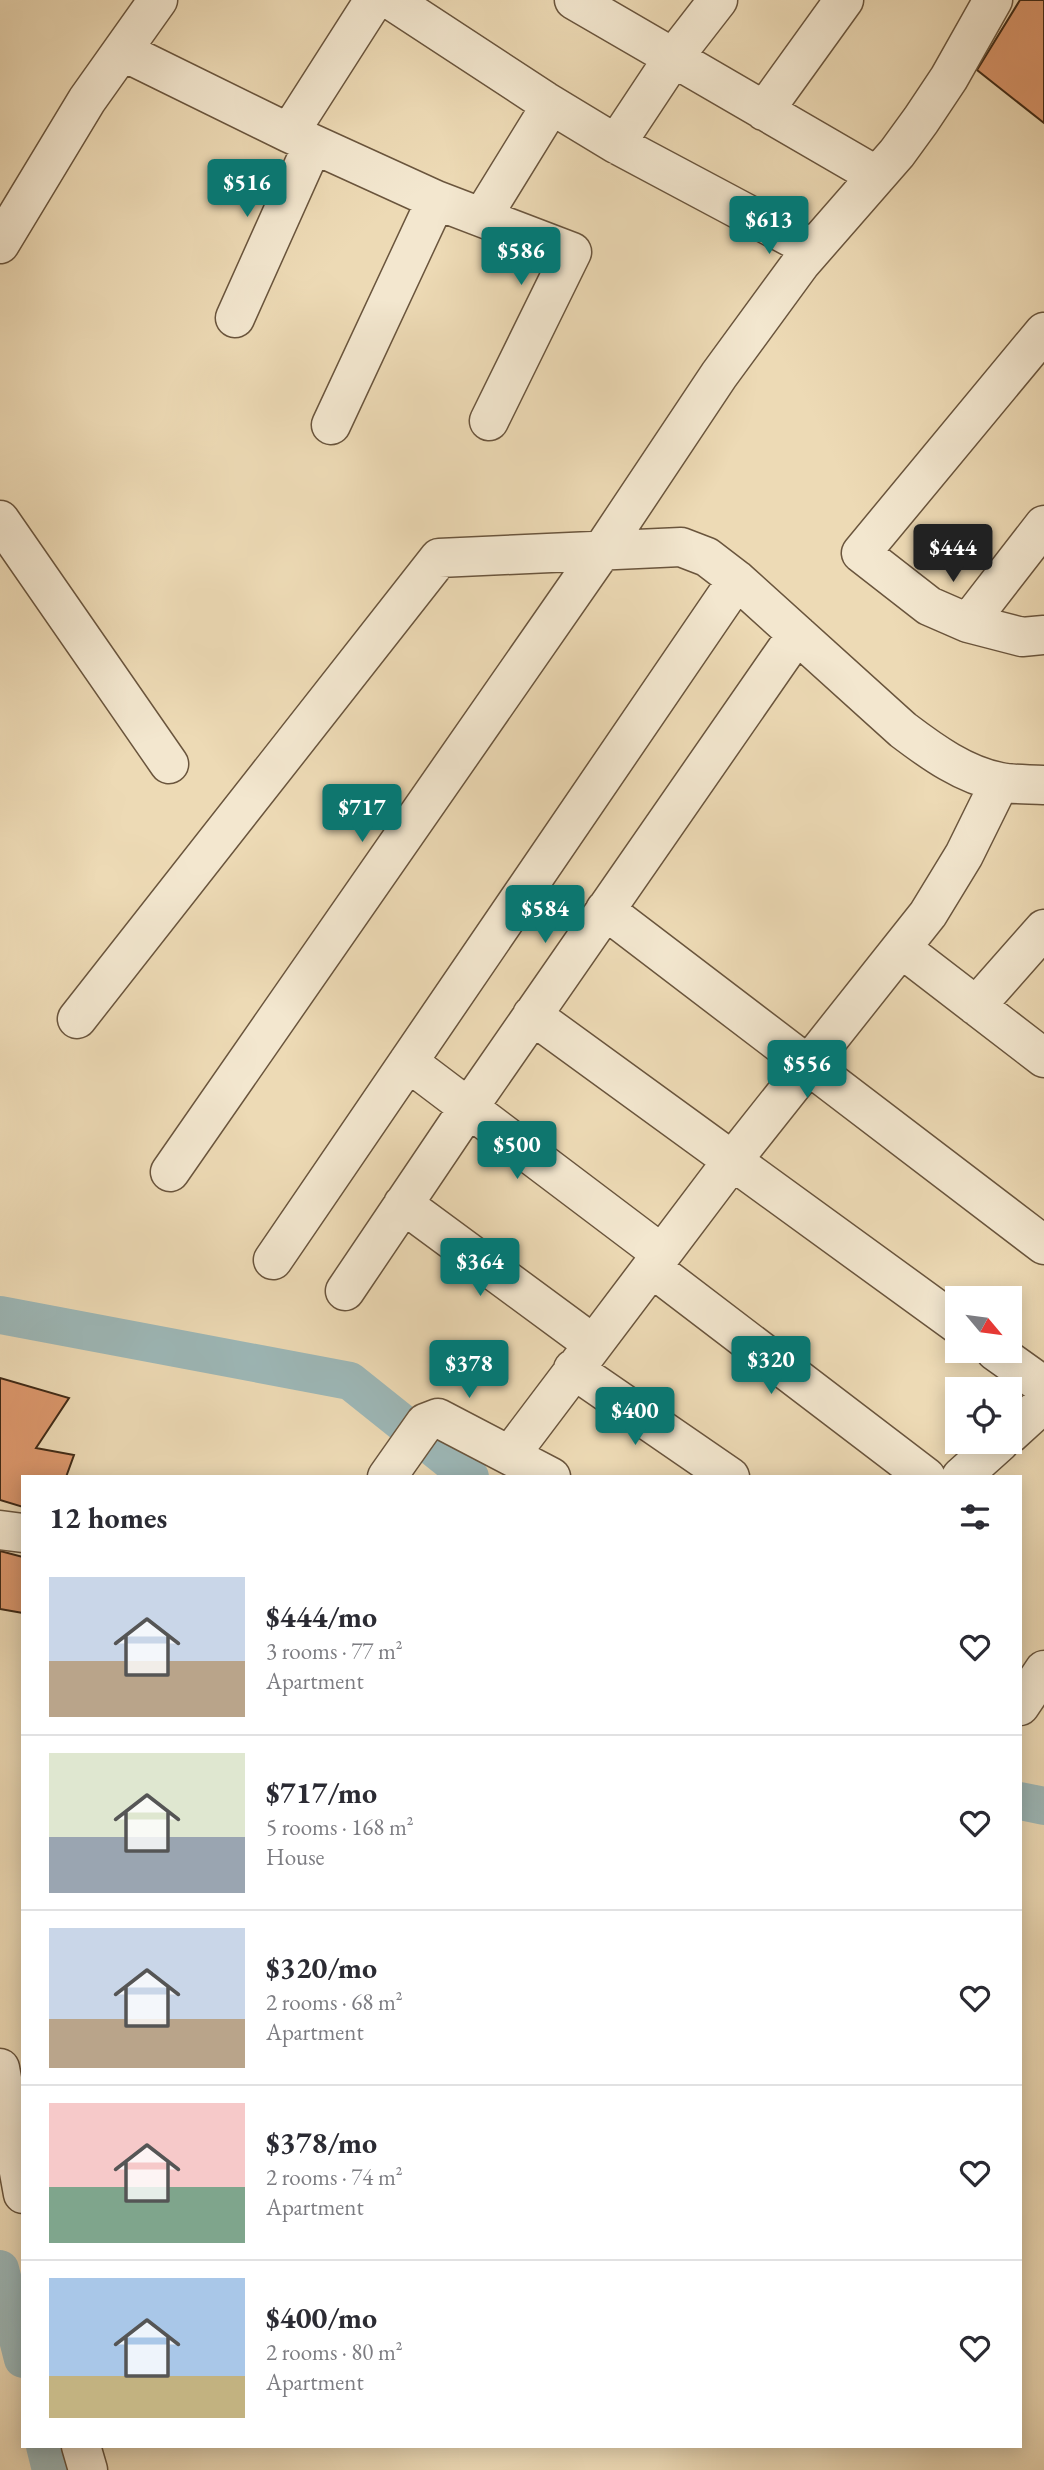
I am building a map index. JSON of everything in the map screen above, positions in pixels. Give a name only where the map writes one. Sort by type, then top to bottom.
[{"type":"street","points":[[0,244],[87,100],[158,0]]},
{"type":"street","points":[[235,318],[301,138],[374,0]]},
{"type":"street","points":[[391,0],[615,144],[813,249]]},
{"type":"street","points":[[574,0],[625,12],[673,58],[877,176]]},
{"type":"street","points":[[615,144],[673,58],[718,0]]},
{"type":"street","points":[[764,111],[844,0]]},
{"type":"street","points":[[170,1172],[603,549],[719,375],[813,249],[877,176],[921,120],[949,78],[993,0]]},
{"type":"street","points":[[122,51],[436,200],[572,252],[489,421]]},
{"type":"street","points":[[482,218],[551,105]]},
{"type":"street","points":[[331,425],[436,200]]},
{"type":"street","points":[[1044,332],[861,553],[929,606],[968,622],[1022,638],[1044,635]]},
{"type":"street","points":[[0,520],[169,764]]},
{"type":"street","points":[[968,622],[1044,525]]},
{"type":"street","points":[[77,1019],[439,558],[681,547],[707,557],[737,580],[922,744],[954,764],[1000,782],[1044,785]]},
{"type":"street","points":[[273,1260],[737,580]]},
{"type":"street","points":[[345,1291],[532,1015],[797,634]]},
{"type":"street","points":[[510,1455],[732,1161],[928,914],[964,855],[1000,782]]},
{"type":"street","points":[[606,910],[1044,1245]]},
{"type":"street","points":[[976,1006],[1044,929]]},
{"type":"street","points":[[901,947],[1044,1058]]},
{"type":"street","points":[[532,1015],[945,1315]]},
{"type":"street","points":[[408,1062],[469,1107],[924,1475]]},
{"type":"street","points":[[404,1204],[583,1357],[728,1475]]},
{"type":"street","points":[[1011,1363],[1044,1387]]},
{"type":"street","points":[[1022,1423],[1044,1403]]},
{"type":"street","points":[[388,1475],[418,1433],[438,1418],[547,1475]]},
{"type":"street","points":[[963,1475],[987,1454]]},
{"type":"street","points":[[0,1530],[21,1533]]},
{"type":"street","points":[[1022,1703],[1044,1670]]},
{"type":"street","points":[[0,2068],[21,2180]]},
{"type":"street","points":[[82,2448],[88,2470]]},
{"type":"building","points":[[1020,0],[1044,0],[1044,123],[977,70]]},
{"type":"building","points":[[0,1378],[69,1398],[36,1448],[74,1455],[67,1475],[21,1475],[21,1506],[0,1500]]},
{"type":"building","points":[[0,1551],[21,1556],[21,1613],[0,1609]]},
{"type":"waterway","points":[[0,1315],[350,1381],[468,1475]]},
{"type":"waterway","points":[[1022,1801],[1044,1806]]},
{"type":"waterway","points":[[0,2269],[21,2351]]},
{"type":"waterway","points":[[46,2448],[51,2470]]}]
